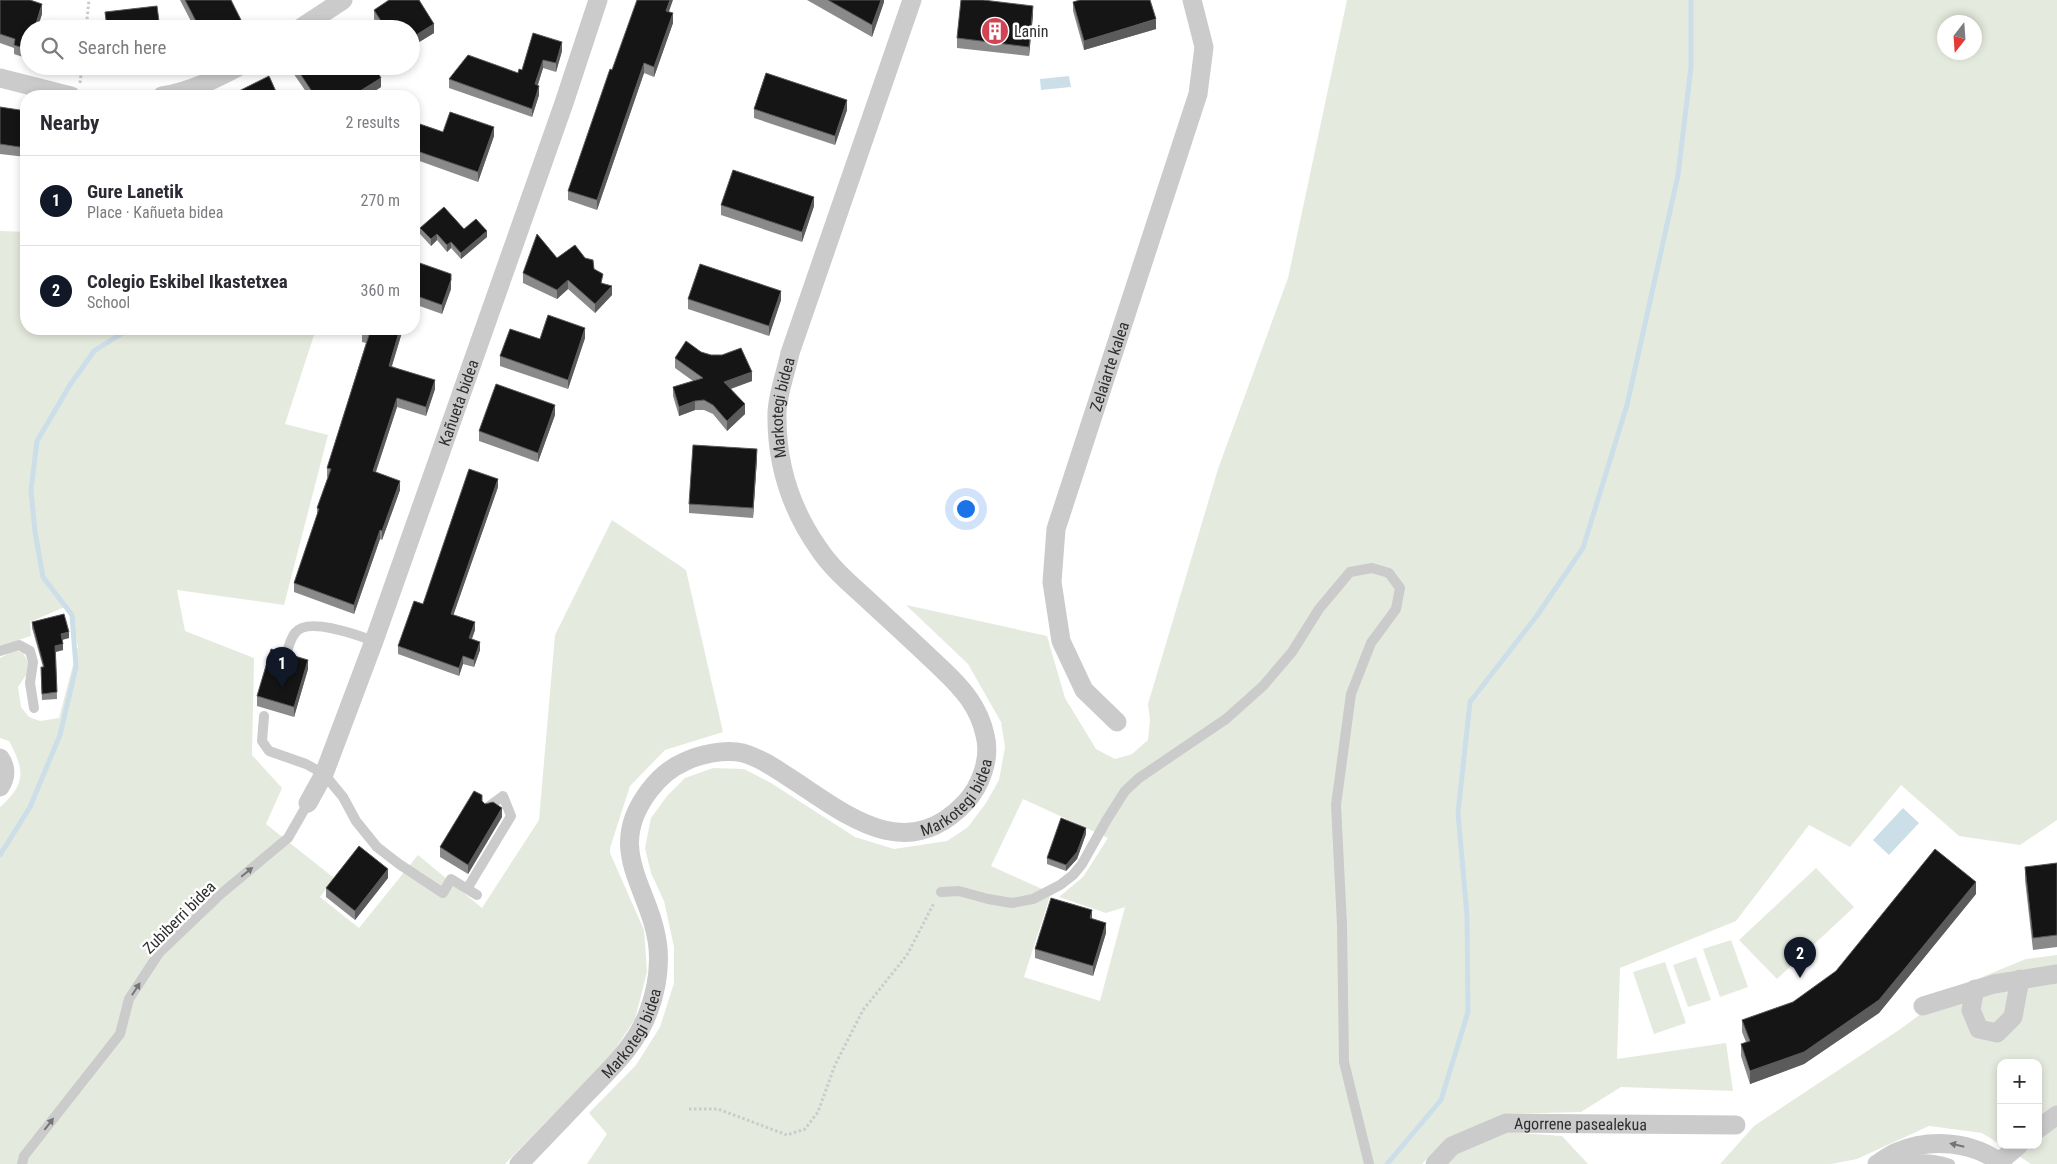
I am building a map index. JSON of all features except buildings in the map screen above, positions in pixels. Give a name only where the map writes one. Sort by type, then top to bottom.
[{"type":"street","points":[[313,20],[343,0]]},
{"type":"street","name":"Kañueta bidea","points":[[308,803],[324,774],[374,641],[564,103],[598,0]]},
{"type":"street","name":"Markotegi bidea","points":[[519,1164],[628,1050],[647,1016],[658,981],[658,948],[651,911],[637,883],[630,858],[630,828],[641,802],[659,778],[683,762],[712,754],[740,752],[764,761],[846,814],[876,829],[904,834],[929,828],[952,816],[974,794],[985,767],[987,739],[978,712],[968,696],[963,689],[852,585],[820,551],[791,500],[779,453],[777,408],[790,353],[912,0]]},
{"type":"street","name":"Zelaiarte kalea","points":[[1118,722],[1084,690],[1061,641],[1052,582],[1056,529],[1198,94],[1204,46],[1192,0]]},
{"type":"street","points":[[185,90],[223,75]]},
{"type":"street","points":[[0,78],[47,90]]},
{"type":"street","points":[[0,758],[3,762],[5,774],[0,787]]},
{"type":"street","points":[[1923,1006],[1975,989],[2020,979],[2057,974]]},
{"type":"street","points":[[1975,989],[1971,1010],[1979,1029],[1997,1033],[2013,1017],[2020,979]]},
{"type":"street","points":[[2042,1127],[2057,1115]]},
{"type":"street","name":"Agorrene pasealekua","points":[[1435,1164],[1452,1146],[1506,1123],[1736,1125]]},
{"type":"street","points":[[1876,1164],[1896,1152],[1922,1144],[1949,1143],[1976,1149],[2000,1163],[2015,1149]]},
{"type":"lane","points":[[940,892],[959,891],[1012,903],[1033,899],[1060,885],[1073,875],[1082,864],[1106,820],[1125,791],[1139,778],[1226,719],[1263,686],[1292,652],[1319,609],[1350,572],[1372,568],[1389,573],[1400,588],[1396,609],[1371,643],[1351,694],[1336,805],[1342,925],[1344,1062],[1369,1164]]},
{"type":"lane","points":[[286,656],[295,632],[304,627],[332,628],[374,641]]},
{"type":"lane","points":[[0,651],[19,645],[30,651],[33,662],[30,684],[34,708]]},
{"type":"lane","points":[[264,716],[262,741],[270,751],[306,764],[324,774],[377,848],[443,893],[451,879],[477,895]]},
{"type":"lane","points":[[467,889],[511,816],[503,796],[488,808]]},
{"type":"lane","name":"Zubiberri bidea","points":[[22,1164],[24,1156],[120,1034],[129,999],[159,953],[222,893],[288,838],[308,803]]},
{"type":"lane","points":[[1884,1164],[1908,1159],[1936,1159],[1950,1164]]},
{"type":"path","points":[[87,20],[89,0]]},
{"type":"path","points":[[689,1109],[718,1109],[787,1135],[805,1129],[818,1112],[835,1065],[863,1010],[907,955],[940,892]]},
{"type":"shaded area","points":[[1347,0],[2057,0],[2057,820],[2020,845],[1959,836],[1901,785],[1850,847],[1809,825],[1736,921],[1620,968],[1617,1059],[1726,1043],[1733,1091],[1621,1087],[1581,1112],[1504,1114],[1447,1139],[1422,1164],[587,1164],[607,1134],[589,1113],[636,1065],[660,1027],[674,983],[674,947],[664,901],[651,873],[645,848],[651,818],[667,796],[685,778],[713,768],[744,769],[771,783],[855,837],[894,849],[947,841],[968,827],[986,803],[999,780],[1005,747],[1001,722],[968,664],[906,605],[1047,636],[1065,698],[1096,749],[1115,759],[1132,754],[1148,740],[1150,720],[1148,704],[1218,469],[1288,278]],"holes":[[[1023,799],[1108,838],[1083,877],[1059,897],[1106,913],[1125,907],[1100,1001],[1024,977],[1051,893],[991,866]]]},
{"type":"shaded area","points":[[0,231],[20,232],[20,335],[314,335],[285,424],[328,435],[284,605],[177,590],[185,631],[254,658],[252,755],[282,788],[266,824],[334,878],[320,897],[359,928],[418,855],[482,908],[539,820],[555,635],[612,520],[686,570],[723,732],[665,750],[630,786],[610,848],[610,853],[644,930],[647,972],[635,1019],[612,1054],[505,1164],[0,1164],[0,807],[15,791],[20,777],[20,769],[9,741],[0,738],[0,658],[15,650],[23,653],[28,662],[26,675],[18,687],[21,707],[29,717],[40,721],[59,718],[78,646],[67,606],[30,622],[31,636],[0,646]]},
{"type":"shaded area","points":[[1816,868],[1854,907],[1777,979],[1739,940]]},
{"type":"shaded area","points":[[1731,940],[1748,987],[1720,997],[1703,949]]},
{"type":"shaded area","points":[[2057,955],[2057,1164],[2031,1164],[2008,1149],[2042,1149],[2042,1059],[1997,1059],[1997,1142],[1982,1133],[1929,1126],[1857,1159],[1831,1164],[1720,1164],[1754,1126],[1899,1030],[1958,987],[2026,959]]},
{"type":"shaded area","points":[[1696,957],[1711,1000],[1688,1007],[1673,965]]},
{"type":"shaded area","points":[[1665,962],[1686,1023],[1654,1034],[1633,972]]},
{"type":"shaded area","points":[[1507,1132],[1562,1136],[1588,1164],[1444,1164],[1453,1155]]},
{"type":"water","points":[[1069,76],[1071,87],[1041,90],[1040,79]]},
{"type":"water","points":[[1903,808],[1919,823],[1889,855],[1873,840]]},
{"type":"waterway","points":[[1387,1164],[1441,1100],[1468,1012],[1467,915],[1458,813],[1470,702],[1536,617],[1583,548],[1627,405],[1678,175],[1691,67],[1691,0]]},
{"type":"waterway","points":[[0,855],[30,807],[60,735],[76,667],[72,615],[43,577],[35,532],[31,490],[37,441],[70,385],[94,351],[119,335]]},
{"type":"place","name":"Lanin","points":[[995,31]]},
{"type":"place","name":"Gure Lanetik","points":[[282,688]]},
{"type":"place","name":"Colegio Eskibel Ikastetxea","points":[[1800,978]]}]
